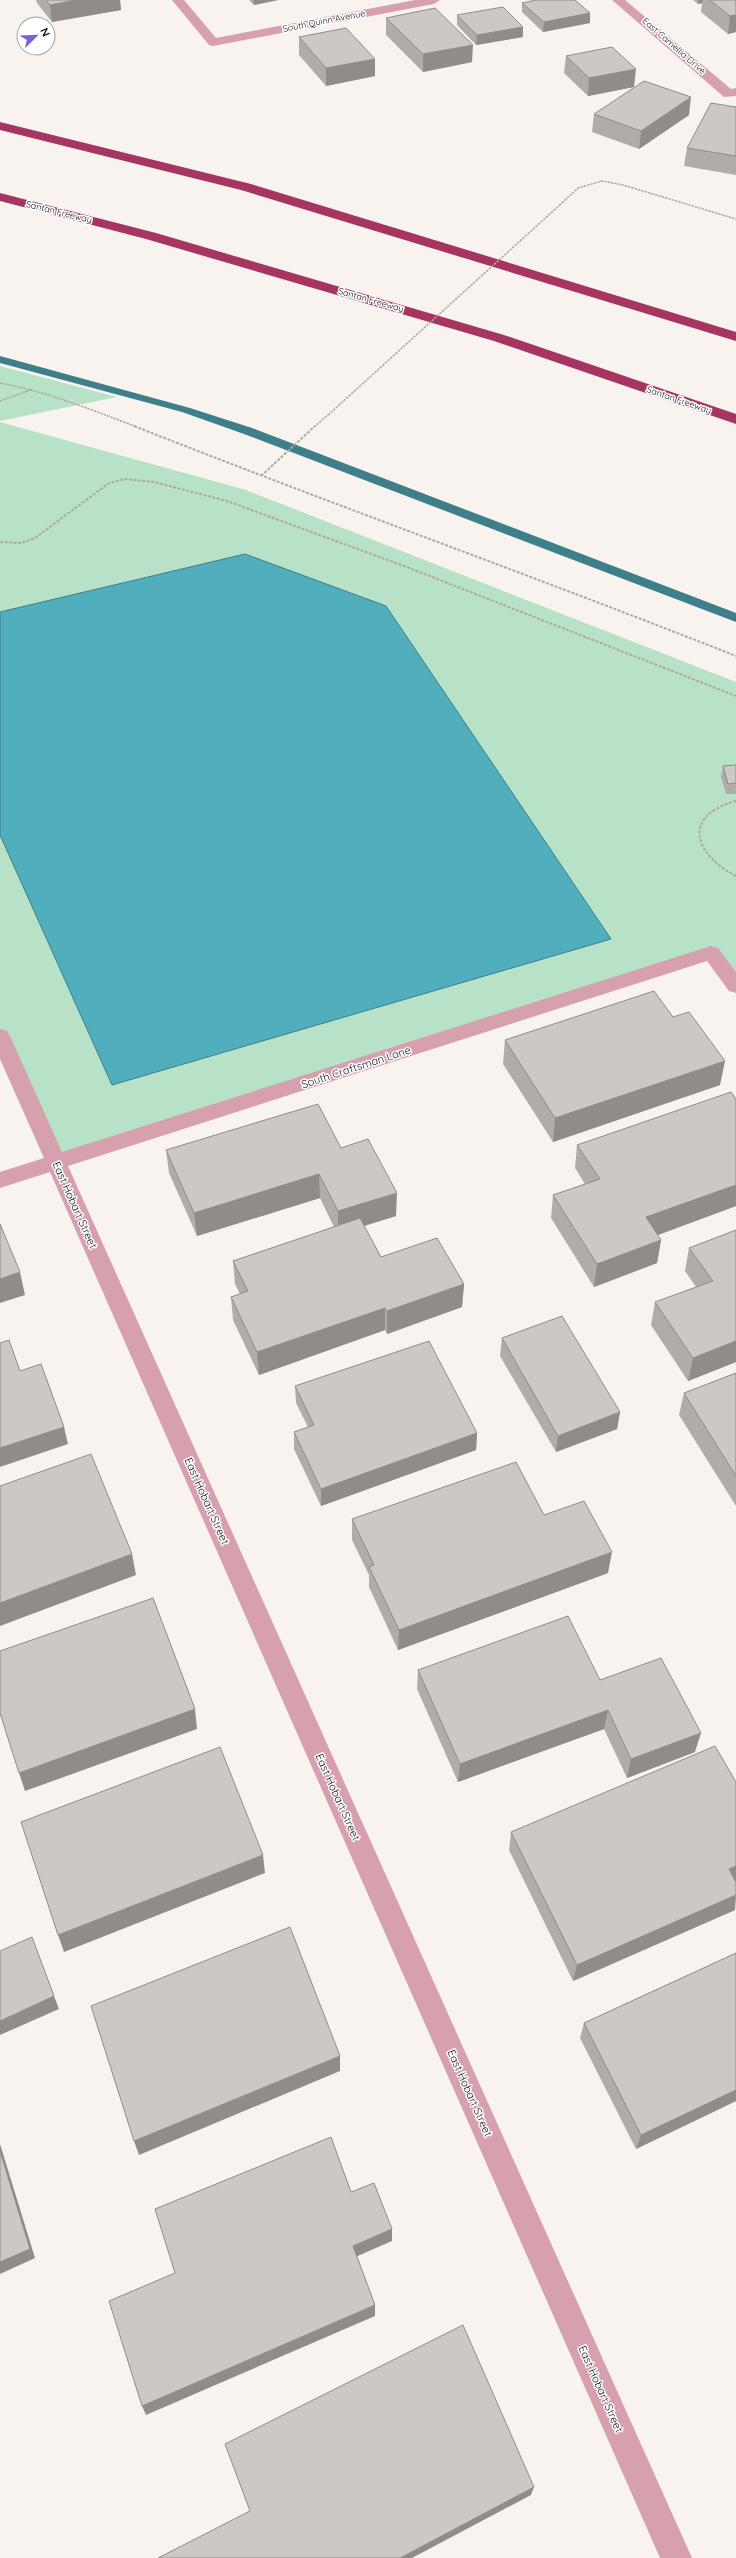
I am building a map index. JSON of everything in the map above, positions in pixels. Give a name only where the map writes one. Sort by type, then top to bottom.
[{"type":"highway","points":[[0,126],[246,187],[736,337]]},
{"type":"highway","name":"Santan Freeway","points":[[0,197],[151,236],[499,338],[736,419]]},
{"type":"street","name":"South Quinn Avenue","points":[[178,0],[213,42],[434,0]]},
{"type":"street","name":"East Camellia Drive","points":[[618,0],[732,93]]},
{"type":"street","name":"South Craftsman Lane","points":[[0,1180],[711,953],[736,986]]},
{"type":"street","name":"East Hobart Street","points":[[0,1036],[676,2558]]},
{"type":"path","points":[[261,476],[578,188],[602,182],[623,185],[736,218]]},
{"type":"path","points":[[0,383],[33,389],[261,476],[562,587],[736,656]]},
{"type":"path","points":[[0,401],[33,389]]},
{"type":"path","points":[[0,542],[21,543],[35,538],[109,483],[125,480],[154,482],[227,501],[390,561],[736,696]]},
{"type":"path","points":[[736,801],[711,811],[700,825],[698,841],[707,857],[722,871],[736,876]]},
{"type":"green space","points":[[0,366],[117,397],[0,421]]},
{"type":"green space","points":[[0,422],[246,490],[736,682],[736,986],[711,953],[57,1162],[0,1036]]},
{"type":"water","points":[[245,554],[386,606],[611,939],[112,1085],[0,835],[0,612]]},
{"type":"building","points":[[46,0],[77,0],[50,5]]},
{"type":"building","points":[[536,0],[575,0],[590,13],[544,22],[522,3]]},
{"type":"building","points":[[710,0],[736,0],[736,15],[730,16]]},
{"type":"building","points":[[503,7],[523,27],[477,35],[457,15]]},
{"type":"building","points":[[435,8],[473,45],[423,54],[386,18]]},
{"type":"building","points":[[346,28],[375,59],[326,68],[299,37]]},
{"type":"building","points":[[612,47],[636,69],[589,78],[566,56]]},
{"type":"building","points":[[644,81],[691,97],[641,131],[594,114]]},
{"type":"building","points":[[711,103],[736,107],[736,156],[687,148]]},
{"type":"building","points":[[736,765],[736,783],[728,784],[723,766]]},
{"type":"building","points":[[654,991],[673,1017],[689,1012],[725,1061],[555,1118],[505,1040]]},
{"type":"building","points":[[731,1092],[736,1099],[736,1185],[646,1217],[661,1240],[597,1264],[553,1195],[600,1179],[577,1145]]},
{"type":"building","points":[[318,1104],[341,1148],[368,1139],[397,1193],[338,1211],[319,1174],[194,1213],[166,1150]]},
{"type":"building","points":[[360,1218],[381,1257],[437,1238],[464,1284],[387,1311],[385,1308],[257,1352],[231,1297],[248,1291],[233,1261]]},
{"type":"building","points":[[0,1224],[20,1272],[0,1279]]},
{"type":"building","points":[[736,1230],[736,1341],[693,1358],[655,1302],[713,1281],[689,1248]]},
{"type":"building","points":[[562,1316],[620,1412],[558,1436],[502,1338]]},
{"type":"building","points":[[9,1340],[20,1371],[41,1364],[64,1427],[0,1448],[0,1343]]},
{"type":"building","points":[[429,1341],[477,1433],[321,1489],[294,1432],[314,1425],[295,1386]]},
{"type":"building","points":[[736,1373],[736,1476],[684,1393]]},
{"type":"building","points":[[91,1454],[132,1554],[0,1603],[0,1486]]},
{"type":"building","points":[[516,1462],[544,1515],[584,1501],[612,1552],[399,1630],[369,1567],[374,1565],[352,1519]]},
{"type":"building","points":[[153,1598],[195,1709],[19,1773],[0,1713],[0,1651]]},
{"type":"building","points":[[568,1616],[600,1680],[661,1658],[701,1733],[631,1759],[608,1710],[460,1764],[418,1670]]},
{"type":"building","points":[[715,1746],[736,1782],[736,1866],[729,1869],[736,1882],[736,1895],[577,1965],[511,1832]]},
{"type":"building","points":[[220,1747],[263,1855],[58,1935],[21,1822]]},
{"type":"building","points":[[290,1927],[340,2056],[134,2141],[91,2006]]},
{"type":"building","points":[[32,1937],[54,1996],[0,2021],[0,1951]]},
{"type":"building","points":[[736,1953],[736,2090],[641,2135],[584,2023]]},
{"type":"building","points":[[331,2137],[351,2192],[374,2183],[392,2229],[353,2246],[375,2305],[142,2406],[109,2301],[175,2273],[155,2209]]},
{"type":"building","points":[[0,2151],[30,2249],[0,2262]]},
{"type":"building","points":[[463,2325],[534,2487],[400,2558],[158,2558],[250,2511],[225,2444]]},
{"type":"waterway","points":[[0,359],[186,410],[248,431],[736,618]]}]
